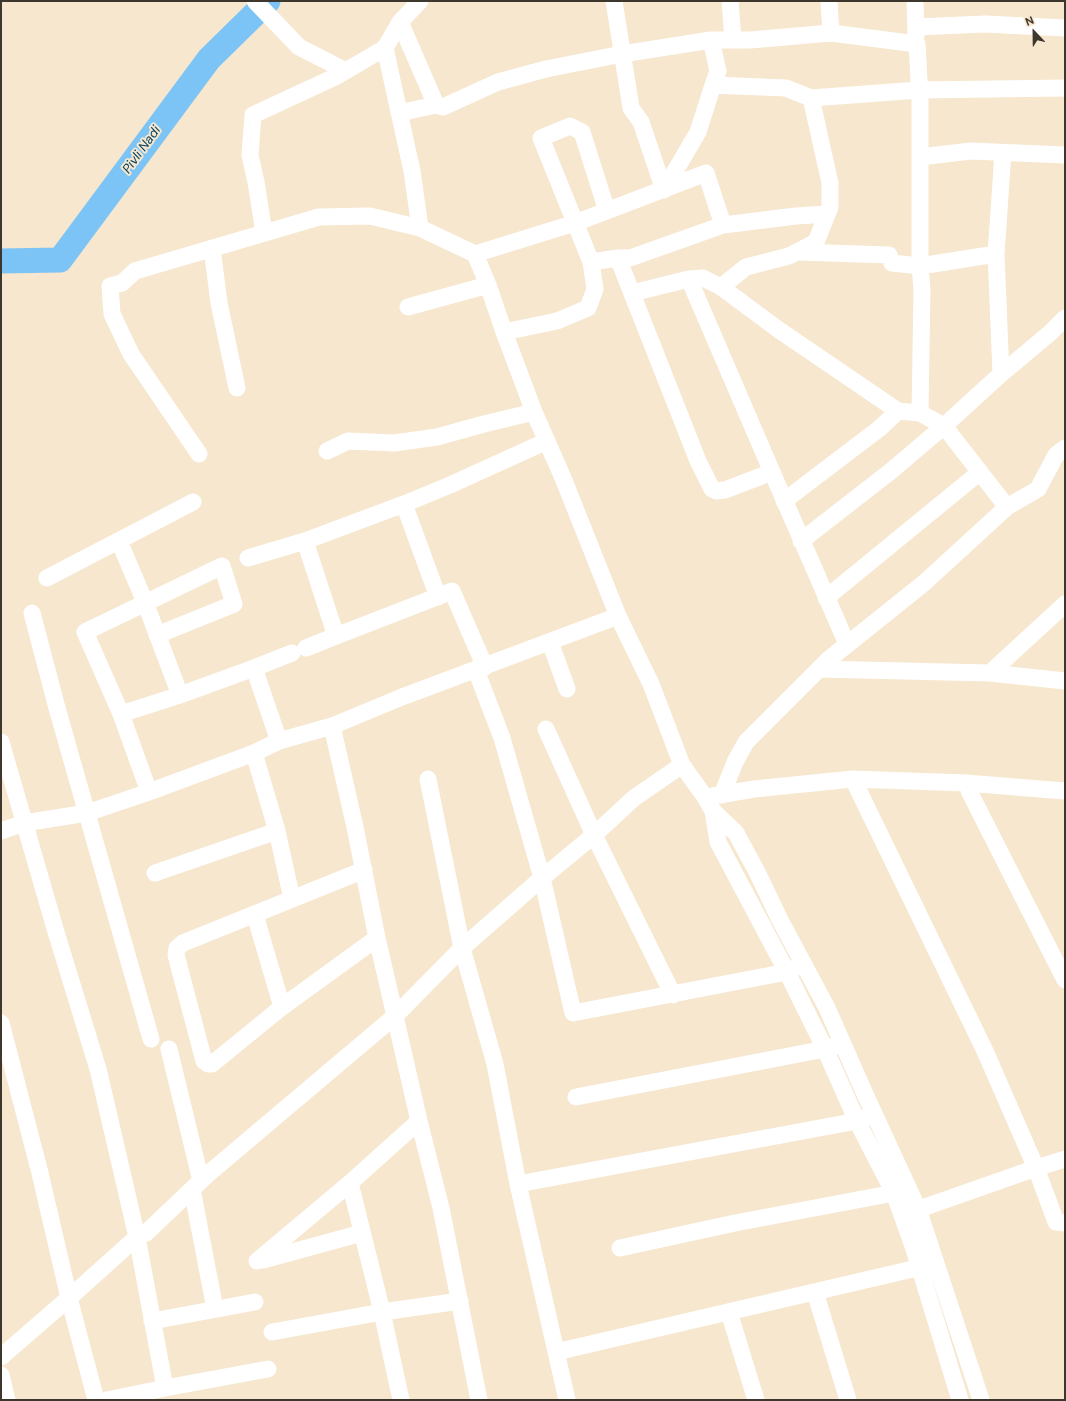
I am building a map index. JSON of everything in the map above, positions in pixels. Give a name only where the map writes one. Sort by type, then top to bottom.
[{"type":"street","points":[[256,1],[299,47],[346,71]]},
{"type":"street","points":[[264,233],[250,155],[253,115],[346,71],[385,48],[400,22],[420,1]]},
{"type":"street","points":[[614,1],[631,108],[641,122],[664,190]]},
{"type":"street","points":[[730,1],[733,40]]},
{"type":"street","points":[[829,1],[831,33]]},
{"type":"street","points":[[915,1],[919,90],[920,266],[922,289],[920,413]]},
{"type":"street","points":[[400,22],[436,105]]},
{"type":"street","points":[[916,26],[985,24],[1065,28]]},
{"type":"street","points":[[399,113],[436,105],[442,107],[498,82],[546,69],[622,54],[712,40],[750,40],[831,33],[917,44]]},
{"type":"street","points":[[664,190],[698,132],[718,71],[712,40]]},
{"type":"street","points":[[385,48],[412,171],[420,228]]},
{"type":"street","points":[[713,85],[786,88],[811,98],[919,90],[1065,88]]},
{"type":"street","points":[[721,287],[746,266],[789,256],[816,242],[830,207],[830,183],[811,98]]},
{"type":"street","points":[[504,332],[557,321],[588,308],[595,289],[591,262],[541,138],[570,126],[582,132],[607,211]]},
{"type":"street","points":[[920,157],[971,151],[1065,155]]},
{"type":"street","points":[[1001,374],[996,254],[1003,153]]},
{"type":"street","points":[[475,254],[575,223],[706,173],[722,225]]},
{"type":"street","points":[[591,262],[618,258],[630,258],[722,225],[796,216],[827,214]]},
{"type":"street","points":[[199,454],[130,354],[112,314],[110,286],[122,283],[135,271],[319,217],[370,216],[420,228],[475,254],[488,285],[534,412],[618,616],[651,684],[682,765],[709,804],[736,833],[827,1008],[875,1114],[901,1190],[902,1215],[928,1265],[981,1400]]},
{"type":"street","points":[[212,248],[219,303],[237,388]]},
{"type":"street","points":[[797,252],[889,255],[892,263],[920,266],[996,254]]},
{"type":"street","points":[[618,258],[698,461],[712,489],[716,491],[725,490],[772,472]]},
{"type":"street","points":[[632,293],[689,279],[703,278],[721,287],[779,330],[898,411],[920,413],[944,426],[1007,507]]},
{"type":"street","points":[[689,279],[847,644]]},
{"type":"street","points":[[408,308],[488,285]]},
{"type":"street","points":[[802,541],[891,471],[1050,333],[1065,318]]},
{"type":"street","points":[[784,501],[880,428],[898,411]]},
{"type":"street","points":[[328,451],[348,441],[394,443],[437,437],[534,412]]},
{"type":"street","points":[[248,558],[305,542],[404,504],[547,441]]},
{"type":"street","points":[[722,795],[735,762],[746,742],[828,660],[924,583],[1007,507],[1038,489],[1056,455],[1065,448]]},
{"type":"street","points":[[826,598],[980,472]]},
{"type":"street","points":[[47,578],[193,502]]},
{"type":"street","points":[[404,504],[438,597]]},
{"type":"street","points":[[119,541],[145,602],[180,695]]},
{"type":"street","points":[[305,542],[336,636]]},
{"type":"street","points":[[149,792],[121,714],[85,632],[222,566],[234,604],[158,635]]},
{"type":"street","points":[[121,714],[180,695],[254,668],[452,591],[480,668],[502,738],[542,878],[573,1013],[787,972],[803,963]]},
{"type":"street","points":[[990,673],[1065,604]]},
{"type":"street","points":[[32,613],[57,708],[151,1039]]},
{"type":"street","points":[[1,831],[24,823],[87,813],[149,792],[280,741],[332,726],[402,697],[618,616]]},
{"type":"street","points":[[550,642],[567,689]]},
{"type":"street","points":[[254,668],[280,741]]},
{"type":"street","points":[[819,669],[990,673],[1065,681]]},
{"type":"street","points":[[332,726],[355,827],[377,938],[419,1121],[441,1208],[479,1400]]},
{"type":"street","points":[[546,729],[594,835],[673,995]]},
{"type":"street","points":[[1,742],[56,932],[98,1069],[137,1237],[164,1388]]},
{"type":"street","points":[[254,752],[277,831],[292,899]]},
{"type":"street","points":[[1,1357],[137,1237],[146,1233],[196,1185],[395,1016],[462,948],[594,835],[634,798],[682,765]]},
{"type":"street","points":[[428,779],[462,948],[495,1064],[518,1184],[567,1400]]},
{"type":"street","points":[[709,804],[722,795],[760,788],[853,779],[966,783],[1065,791]]},
{"type":"street","points":[[853,779],[985,1051],[1036,1168],[1056,1222],[1065,1223]]},
{"type":"street","points":[[968,791],[1065,980]]},
{"type":"street","points":[[709,804],[718,842],[787,972],[825,1049],[857,1121],[901,1190],[918,1209],[928,1265],[960,1400]]},
{"type":"street","points":[[155,873],[277,831]]},
{"type":"street","points":[[364,870],[183,943],[177,948],[176,955],[204,1061],[208,1064],[212,1064],[261,1026],[282,1007],[377,938]]},
{"type":"street","points":[[255,915],[282,1007]]},
{"type":"street","points":[[1,1024],[40,1173],[69,1298],[96,1400]]},
{"type":"street","points":[[576,1098],[825,1049],[843,1042]]},
{"type":"street","points":[[169,1049],[196,1185],[215,1310]]},
{"type":"street","points":[[518,1184],[857,1121],[875,1114]]},
{"type":"street","points":[[362,1232],[257,1261],[350,1183],[419,1121]]},
{"type":"street","points":[[902,1215],[1065,1159]]},
{"type":"street","points":[[350,1183],[382,1312],[401,1400]]},
{"type":"street","points":[[620,1248],[901,1190]]},
{"type":"street","points":[[556,1352],[928,1265]]},
{"type":"street","points":[[815,1292],[848,1400]]},
{"type":"street","points":[[272,1332],[382,1312],[460,1301]]},
{"type":"street","points":[[152,1322],[255,1302]]},
{"type":"street","points":[[729,1312],[756,1400]]},
{"type":"street","points":[[107,1400],[268,1369]]},
{"type":"street","points":[[1,1375],[7,1400]]},
{"type":"waterway","name":"Pivli Nadi","points":[[1,261],[60,260],[209,59],[268,1]]}]
